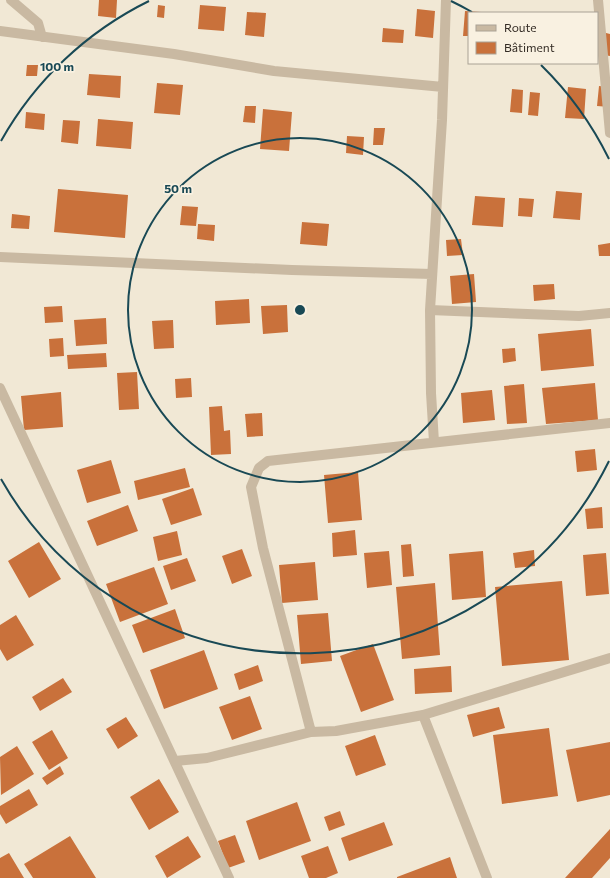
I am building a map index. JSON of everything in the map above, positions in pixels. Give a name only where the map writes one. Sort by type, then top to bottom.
[{"type":"street","points":[[11,0],[38,22],[42,37]]},
{"type":"street","points":[[434,442],[431,394],[430,310],[443,87],[446,0]]},
{"type":"street","points":[[598,0],[610,133]]},
{"type":"street","points":[[0,31],[174,54],[274,71],[443,87]]},
{"type":"street","points":[[0,257],[292,270],[432,274]]},
{"type":"street","points":[[430,310],[579,316],[610,313]]},
{"type":"street","points":[[0,388],[229,878]]},
{"type":"street","points":[[311,732],[263,548],[251,487],[259,468],[268,461],[610,423]]},
{"type":"street","points":[[175,761],[207,758],[311,732],[336,731],[423,715],[610,658]]},
{"type":"street","points":[[423,715],[487,878]]},
{"type":"building","points":[[99,0],[117,0],[116,18],[98,16]]},
{"type":"building","points":[[158,5],[165,6],[164,18],[157,17]]},
{"type":"building","points":[[200,5],[226,7],[224,31],[198,29]]},
{"type":"building","points":[[417,9],[435,11],[433,38],[415,36]]},
{"type":"building","points":[[465,11],[481,12],[468,12],[468,36],[463,36]]},
{"type":"building","points":[[247,12],[266,13],[264,37],[245,35]]},
{"type":"building","points":[[383,28],[404,30],[403,43],[382,42]]},
{"type":"building","points":[[606,33],[610,34],[610,56],[604,55]]},
{"type":"building","points":[[27,65],[38,65],[37,76],[26,76]]},
{"type":"building","points":[[89,74],[121,76],[120,98],[87,95]]},
{"type":"building","points":[[157,83],[183,85],[180,115],[154,113]]},
{"type":"building","points":[[599,86],[610,87],[610,107],[597,106]]},
{"type":"building","points":[[568,87],[586,89],[584,119],[565,118]]},
{"type":"building","points":[[512,89],[523,90],[522,113],[510,112]]},
{"type":"building","points":[[530,92],[540,93],[538,116],[528,115]]},
{"type":"building","points":[[245,106],[256,106],[255,123],[243,122]]},
{"type":"building","points":[[263,109],[292,112],[289,151],[260,149]]},
{"type":"building","points":[[26,112],[45,114],[44,130],[25,128]]},
{"type":"building","points":[[98,119],[133,122],[131,149],[96,146]]},
{"type":"building","points":[[63,120],[80,121],[78,144],[61,142]]},
{"type":"building","points":[[374,128],[385,128],[383,145],[373,145]]},
{"type":"building","points":[[347,136],[364,137],[363,155],[346,153]]},
{"type":"building","points":[[58,189],[128,195],[125,238],[54,232]]},
{"type":"building","points":[[556,191],[582,193],[580,220],[553,218]]},
{"type":"building","points":[[475,196],[505,198],[503,227],[472,225]]},
{"type":"building","points":[[519,198],[534,199],[532,217],[518,216]]},
{"type":"building","points":[[182,206],[198,207],[196,226],[180,225]]},
{"type":"building","points":[[12,214],[30,216],[29,229],[11,228]]},
{"type":"building","points":[[302,222],[329,224],[327,246],[300,244]]},
{"type":"building","points":[[198,224],[215,225],[214,241],[197,239]]},
{"type":"building","points":[[461,239],[463,255],[447,256],[446,240]]},
{"type":"building","points":[[610,243],[610,256],[599,256],[598,245]]},
{"type":"building","points":[[474,274],[476,302],[452,304],[450,276]]},
{"type":"building","points":[[554,284],[555,299],[534,301],[533,285]]},
{"type":"building","points":[[249,299],[250,323],[216,325],[215,301]]},
{"type":"building","points":[[287,305],[288,332],[263,334],[261,306]]},
{"type":"building","points":[[62,306],[63,322],[45,323],[44,307]]},
{"type":"building","points":[[106,318],[107,344],[76,346],[74,320]]},
{"type":"building","points":[[173,320],[174,348],[154,349],[152,321]]},
{"type":"building","points":[[591,329],[594,366],[541,371],[538,334]]},
{"type":"building","points":[[63,338],[64,356],[50,357],[49,339]]},
{"type":"building","points":[[515,348],[516,361],[503,363],[502,349]]},
{"type":"building","points":[[106,353],[107,367],[68,369],[67,355]]},
{"type":"building","points":[[137,372],[139,409],[119,410],[117,373]]},
{"type":"building","points":[[191,378],[192,397],[176,398],[175,379]]},
{"type":"building","points":[[595,383],[598,420],[546,424],[542,388]]},
{"type":"building","points":[[524,384],[527,423],[507,424],[504,386]]},
{"type":"building","points":[[492,390],[495,420],[463,423],[461,393]]},
{"type":"building","points":[[61,392],[63,427],[24,430],[21,396]]},
{"type":"building","points":[[222,406],[224,431],[230,430],[231,454],[211,455],[209,407]]},
{"type":"building","points":[[262,413],[263,436],[247,437],[245,414]]},
{"type":"building","points":[[595,449],[597,470],[577,472],[575,451]]},
{"type":"building","points":[[111,460],[121,493],[87,503],[77,470]]},
{"type":"building","points":[[185,468],[190,487],[138,500],[134,481]]},
{"type":"building","points":[[358,472],[362,520],[328,523],[324,475]]},
{"type":"building","points":[[193,488],[202,515],[171,525],[162,499]]},
{"type":"building","points":[[128,505],[138,531],[97,546],[87,521]]},
{"type":"building","points":[[602,507],[603,528],[587,529],[585,509]]},
{"type":"building","points":[[355,530],[357,555],[333,557],[332,533]]},
{"type":"building","points":[[177,531],[182,555],[158,561],[153,537]]},
{"type":"building","points":[[39,542],[61,579],[29,598],[8,561]]},
{"type":"building","points":[[411,544],[414,576],[403,577],[401,545]]},
{"type":"building","points":[[242,549],[252,576],[232,584],[222,556]]},
{"type":"building","points":[[534,550],[535,566],[515,568],[513,553]]},
{"type":"building","points":[[389,551],[392,585],[367,588],[364,553]]},
{"type":"building","points":[[483,551],[486,597],[452,600],[449,554]]},
{"type":"building","points":[[606,553],[609,594],[586,596],[583,555]]},
{"type":"building","points":[[187,558],[196,581],[171,590],[163,566]]},
{"type":"building","points":[[315,562],[318,600],[282,603],[279,565]]},
{"type":"building","points":[[154,567],[168,604],[120,622],[106,584]]},
{"type":"building","points":[[562,581],[569,660],[502,666],[495,587]]},
{"type":"building","points":[[435,583],[440,655],[402,659],[396,587]]},
{"type":"building","points":[[175,609],[185,638],[143,653],[132,625]]},
{"type":"building","points":[[328,613],[332,661],[301,664],[297,615]]},
{"type":"building","points":[[16,615],[34,645],[7,661],[0,649],[0,625]]},
{"type":"building","points":[[373,644],[394,700],[361,712],[340,656]]},
{"type":"building","points":[[204,650],[218,689],[164,709],[150,670]]},
{"type":"building","points":[[258,665],[263,681],[239,690],[234,674]]},
{"type":"building","points":[[451,666],[452,692],[415,694],[414,669]]},
{"type":"building","points":[[63,678],[72,692],[40,711],[32,697]]},
{"type":"building","points":[[250,696],[262,729],[232,740],[219,707]]},
{"type":"building","points":[[499,707],[505,728],[473,737],[467,715]]},
{"type":"building","points":[[126,717],[138,736],[118,749],[106,729]]},
{"type":"building","points":[[549,728],[558,796],[502,804],[493,735]]},
{"type":"building","points":[[52,730],[68,758],[49,770],[32,742]]},
{"type":"building","points":[[375,735],[386,765],[356,776],[345,746]]},
{"type":"building","points":[[610,742],[610,795],[577,802],[566,750]]},
{"type":"building","points":[[17,746],[34,774],[1,795],[0,757]]},
{"type":"building","points":[[60,766],[64,774],[47,785],[42,778]]},
{"type":"building","points":[[159,779],[179,812],[149,830],[130,797]]},
{"type":"building","points":[[29,789],[38,805],[6,824],[0,814],[0,806]]},
{"type":"building","points":[[297,802],[311,841],[259,860],[246,821]]},
{"type":"building","points":[[340,811],[345,825],[329,831],[324,817]]},
{"type":"building","points":[[384,822],[393,845],[349,861],[341,838]]},
{"type":"building","points":[[610,829],[610,858],[592,878],[565,878]]},
{"type":"building","points":[[235,835],[245,862],[228,868],[218,841]]},
{"type":"building","points":[[70,836],[96,878],[33,878],[24,864]]},
{"type":"building","points":[[188,836],[201,857],[167,878],[155,856]]},
{"type":"building","points":[[328,846],[338,873],[326,878],[309,878],[301,856]]},
{"type":"building","points":[[9,853],[24,878],[0,878],[0,858]]},
{"type":"building","points":[[450,857],[457,878],[397,878],[397,877]]}]
